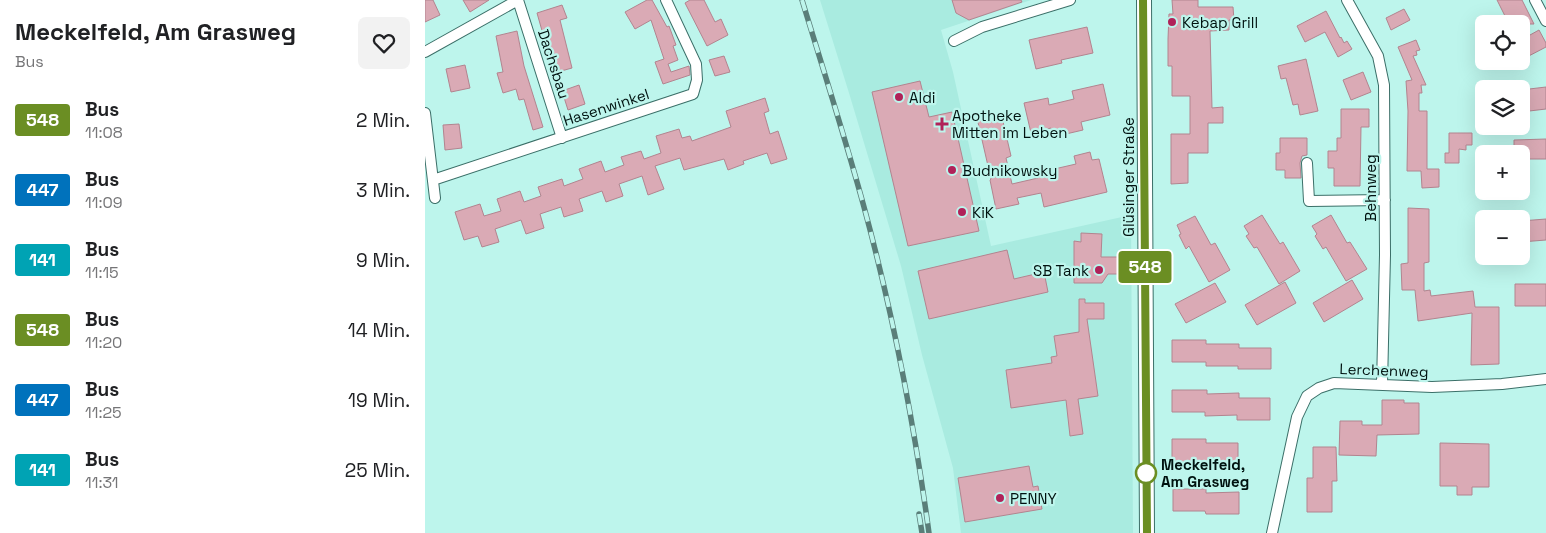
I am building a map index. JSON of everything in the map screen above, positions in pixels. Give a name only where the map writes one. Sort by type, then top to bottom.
[{"type":"main road","name":"Glüsinger Straße","points":[[1143,0],[1147,533]]},
{"type":"street","points":[[425,52],[518,0]]},
{"type":"street","name":"Dachsbau","points":[[518,0],[562,138]]},
{"type":"street","name":"Hasenwinkel","points":[[433,180],[693,94],[697,80],[696,64],[666,0]]},
{"type":"street","points":[[954,41],[983,27],[1070,0]]},
{"type":"street","name":"Behnweg","points":[[1347,0],[1379,56],[1385,86],[1382,385]]},
{"type":"street","points":[[1535,0],[1546,21]]},
{"type":"street","points":[[425,113],[435,198]]},
{"type":"street","points":[[1307,163],[1309,200],[1385,200]]},
{"type":"street","name":"Lerchenweg","points":[[1272,533],[1297,417],[1307,396],[1319,388],[1334,384],[1432,387],[1502,384],[1546,379]]},
{"type":"shaded area","points":[[820,0],[1031,0],[941,30],[953,72],[991,246],[1131,215],[1133,533],[961,533],[953,468],[922,355],[901,266]]},
{"type":"building","points":[[425,0],[433,0],[440,15],[425,22]]},
{"type":"building","points":[[463,0],[489,0],[470,12]]},
{"type":"building","points":[[647,0],[652,0],[667,27],[669,26],[676,45],[673,46],[678,60],[668,64],[671,72],[689,66],[690,75],[663,84],[655,62],[664,59],[651,20],[635,29],[625,12]]},
{"type":"building","points":[[690,0],[704,0],[715,22],[721,19],[728,35],[707,46],[685,3]]},
{"type":"building","points":[[952,0],[1021,0],[1022,2],[969,20],[956,13]]},
{"type":"building","points":[[1172,0],[1198,0],[1198,7],[1233,7],[1234,20],[1229,20],[1229,30],[1210,31],[1212,108],[1223,107],[1223,123],[1208,123],[1208,153],[1188,153],[1188,183],[1171,184],[1171,134],[1190,134],[1190,96],[1172,96],[1172,66],[1168,66],[1168,39],[1169,14],[1173,14]]},
{"type":"building","points":[[1497,0],[1522,0],[1530,15],[1504,15]]},
{"type":"building","points":[[562,5],[567,18],[560,20],[572,68],[554,73],[537,13]]},
{"type":"building","points":[[1404,9],[1410,20],[1391,30],[1386,18]]},
{"type":"building","points":[[1326,11],[1340,38],[1344,43],[1347,41],[1352,49],[1338,57],[1325,32],[1305,42],[1297,26]]},
{"type":"building","points":[[1530,16],[1534,24],[1530,24]]},
{"type":"building","points":[[1087,27],[1093,53],[1061,60],[1062,63],[1036,69],[1029,40]]},
{"type":"building","points":[[1539,30],[1546,43],[1546,47],[1530,55],[1530,35]]},
{"type":"building","points":[[517,31],[524,66],[543,127],[533,130],[524,99],[519,100],[516,89],[503,93],[497,73],[503,72],[496,36]]},
{"type":"building","points":[[1416,40],[1420,50],[1416,51],[1417,55],[1413,56],[1426,85],[1421,85],[1422,93],[1419,93],[1419,111],[1427,111],[1427,169],[1439,169],[1439,187],[1422,188],[1421,171],[1407,171],[1408,111],[1406,81],[1412,80],[1398,47]]},
{"type":"building","points":[[724,56],[730,72],[715,76],[709,60]]},
{"type":"building","points":[[1306,59],[1318,111],[1300,115],[1298,104],[1293,105],[1286,78],[1281,79],[1278,66]]},
{"type":"building","points":[[465,65],[470,88],[451,92],[446,69]]},
{"type":"building","points":[[1363,72],[1371,92],[1351,100],[1343,80]]},
{"type":"building","points":[[920,81],[929,117],[952,112],[979,231],[908,246],[872,92]]},
{"type":"building","points":[[1103,84],[1110,115],[1081,122],[1083,130],[1053,137],[1051,128],[1031,133],[1024,103],[1048,98],[1049,105],[1074,99],[1072,91]]},
{"type":"building","points":[[579,85],[585,104],[568,110],[562,91]]},
{"type":"building","points":[[1546,87],[1546,109],[1530,111],[1530,89]]},
{"type":"building","points":[[765,98],[769,111],[764,113],[770,134],[778,131],[787,159],[771,164],[767,153],[743,161],[744,164],[728,170],[724,159],[684,170],[680,158],[655,166],[664,189],[648,195],[642,176],[619,184],[623,196],[606,202],[602,191],[579,199],[583,211],[564,217],[561,207],[540,214],[544,228],[526,234],[521,220],[495,229],[499,242],[482,247],[478,236],[464,240],[455,212],[480,204],[484,216],[501,211],[497,199],[520,191],[524,202],[541,196],[538,187],[562,179],[564,186],[583,179],[579,169],[601,161],[605,172],[624,165],[621,157],[641,151],[644,159],[661,153],[656,136],[679,129],[682,138],[690,136],[692,141],[731,127],[726,111]]},
{"type":"building","points":[[1341,109],[1369,109],[1369,127],[1361,127],[1360,186],[1334,186],[1334,168],[1328,168],[1328,151],[1337,151],[1337,138],[1341,138]]},
{"type":"building","points":[[1001,113],[1011,156],[1006,158],[1012,184],[1038,178],[1037,173],[1076,164],[1074,156],[1090,152],[1092,160],[1099,159],[1107,192],[1044,207],[1041,193],[1017,198],[1019,204],[996,209],[977,118]]},
{"type":"building","points":[[459,124],[462,148],[445,150],[443,125]]},
{"type":"building","points":[[1449,133],[1472,133],[1472,145],[1466,145],[1466,150],[1459,149],[1459,163],[1445,163],[1445,153],[1449,153]]},
{"type":"building","points":[[1280,138],[1307,138],[1307,155],[1302,156],[1300,163],[1301,178],[1285,178],[1285,170],[1276,170],[1276,153],[1280,153]]},
{"type":"building","points":[[1546,139],[1546,159],[1530,159],[1530,145],[1514,145],[1514,140]]},
{"type":"building","points":[[1408,208],[1429,209],[1429,262],[1424,263],[1424,291],[1430,290],[1431,296],[1473,291],[1475,307],[1499,307],[1499,364],[1471,365],[1472,313],[1418,321],[1415,290],[1402,290],[1401,264],[1408,263]]},
{"type":"building","points":[[1262,215],[1280,244],[1283,242],[1300,271],[1279,284],[1257,247],[1254,248],[1246,236],[1249,234],[1244,226]]},
{"type":"building","points":[[1331,215],[1347,243],[1350,242],[1367,269],[1346,281],[1326,247],[1323,249],[1315,236],[1317,234],[1312,226]]},
{"type":"building","points":[[1195,216],[1211,245],[1215,243],[1230,270],[1209,282],[1189,246],[1186,249],[1179,235],[1181,234],[1177,225]]},
{"type":"building","points":[[1546,219],[1546,240],[1530,241],[1530,220]]},
{"type":"building","points":[[1081,233],[1102,234],[1101,257],[1131,257],[1131,274],[1108,274],[1102,283],[1074,283],[1074,241],[1081,242]]},
{"type":"building","points":[[1007,250],[1014,279],[1044,272],[1048,292],[929,319],[918,271]]},
{"type":"building","points":[[1352,280],[1363,299],[1324,322],[1313,303]]},
{"type":"building","points":[[1285,282],[1296,303],[1257,325],[1245,305]]},
{"type":"building","points":[[1215,283],[1226,302],[1186,323],[1175,304]]},
{"type":"building","points":[[1515,284],[1546,284],[1546,306],[1515,306]]},
{"type":"building","points":[[1079,299],[1085,299],[1085,303],[1104,303],[1104,319],[1087,319],[1098,396],[1078,399],[1083,434],[1070,436],[1066,400],[1011,408],[1006,370],[1052,363],[1051,357],[1057,356],[1054,336],[1079,332]]},
{"type":"building","points":[[1172,340],[1206,340],[1206,344],[1239,344],[1239,348],[1271,348],[1271,369],[1238,369],[1238,366],[1206,366],[1206,362],[1172,362]]},
{"type":"building","points":[[1172,390],[1207,390],[1207,394],[1239,393],[1239,398],[1270,398],[1270,420],[1237,420],[1237,415],[1205,416],[1205,412],[1172,412]]},
{"type":"building","points":[[1382,400],[1404,400],[1404,403],[1419,403],[1419,434],[1377,435],[1376,456],[1339,455],[1340,421],[1362,421],[1362,425],[1382,425]]},
{"type":"building","points":[[1172,439],[1206,439],[1206,443],[1238,443],[1238,465],[1172,462]]},
{"type":"building","points":[[1440,443],[1489,444],[1489,487],[1472,487],[1472,495],[1457,495],[1457,486],[1440,486]]},
{"type":"building","points":[[1313,447],[1336,447],[1337,481],[1332,481],[1332,512],[1307,512],[1307,478],[1313,478]]},
{"type":"building","name":"PENNY","points":[[1029,466],[1033,487],[1038,486],[1042,509],[965,522],[958,478]]},
{"type":"building","points":[[1173,489],[1206,489],[1206,493],[1239,492],[1239,514],[1173,511]]},
{"type":"railway","points":[[802,0],[842,129],[875,247],[917,451],[929,533]]},
{"type":"railway","points":[[919,514],[922,533]]},
{"type":"bus line","name":"548","points":[[1143,0],[1147,533]]},
{"type":"place","name":"Kebap Grill","points":[[1172,22]]},
{"type":"place","name":"Aldi","points":[[899,97]]},
{"type":"place","name":"Apotheke Mitten im Leben","points":[[942,124]]},
{"type":"place","name":"Budnikowsky","points":[[952,170]]},
{"type":"place","name":"KiK","points":[[962,212]]},
{"type":"place","name":"SB Tank","points":[[1099,270]]},
{"type":"place","name":"Meckelfeld, Am Grasweg","points":[[1146,473]]},
{"type":"place","name":"PENNY","points":[[1000,498]]}]
